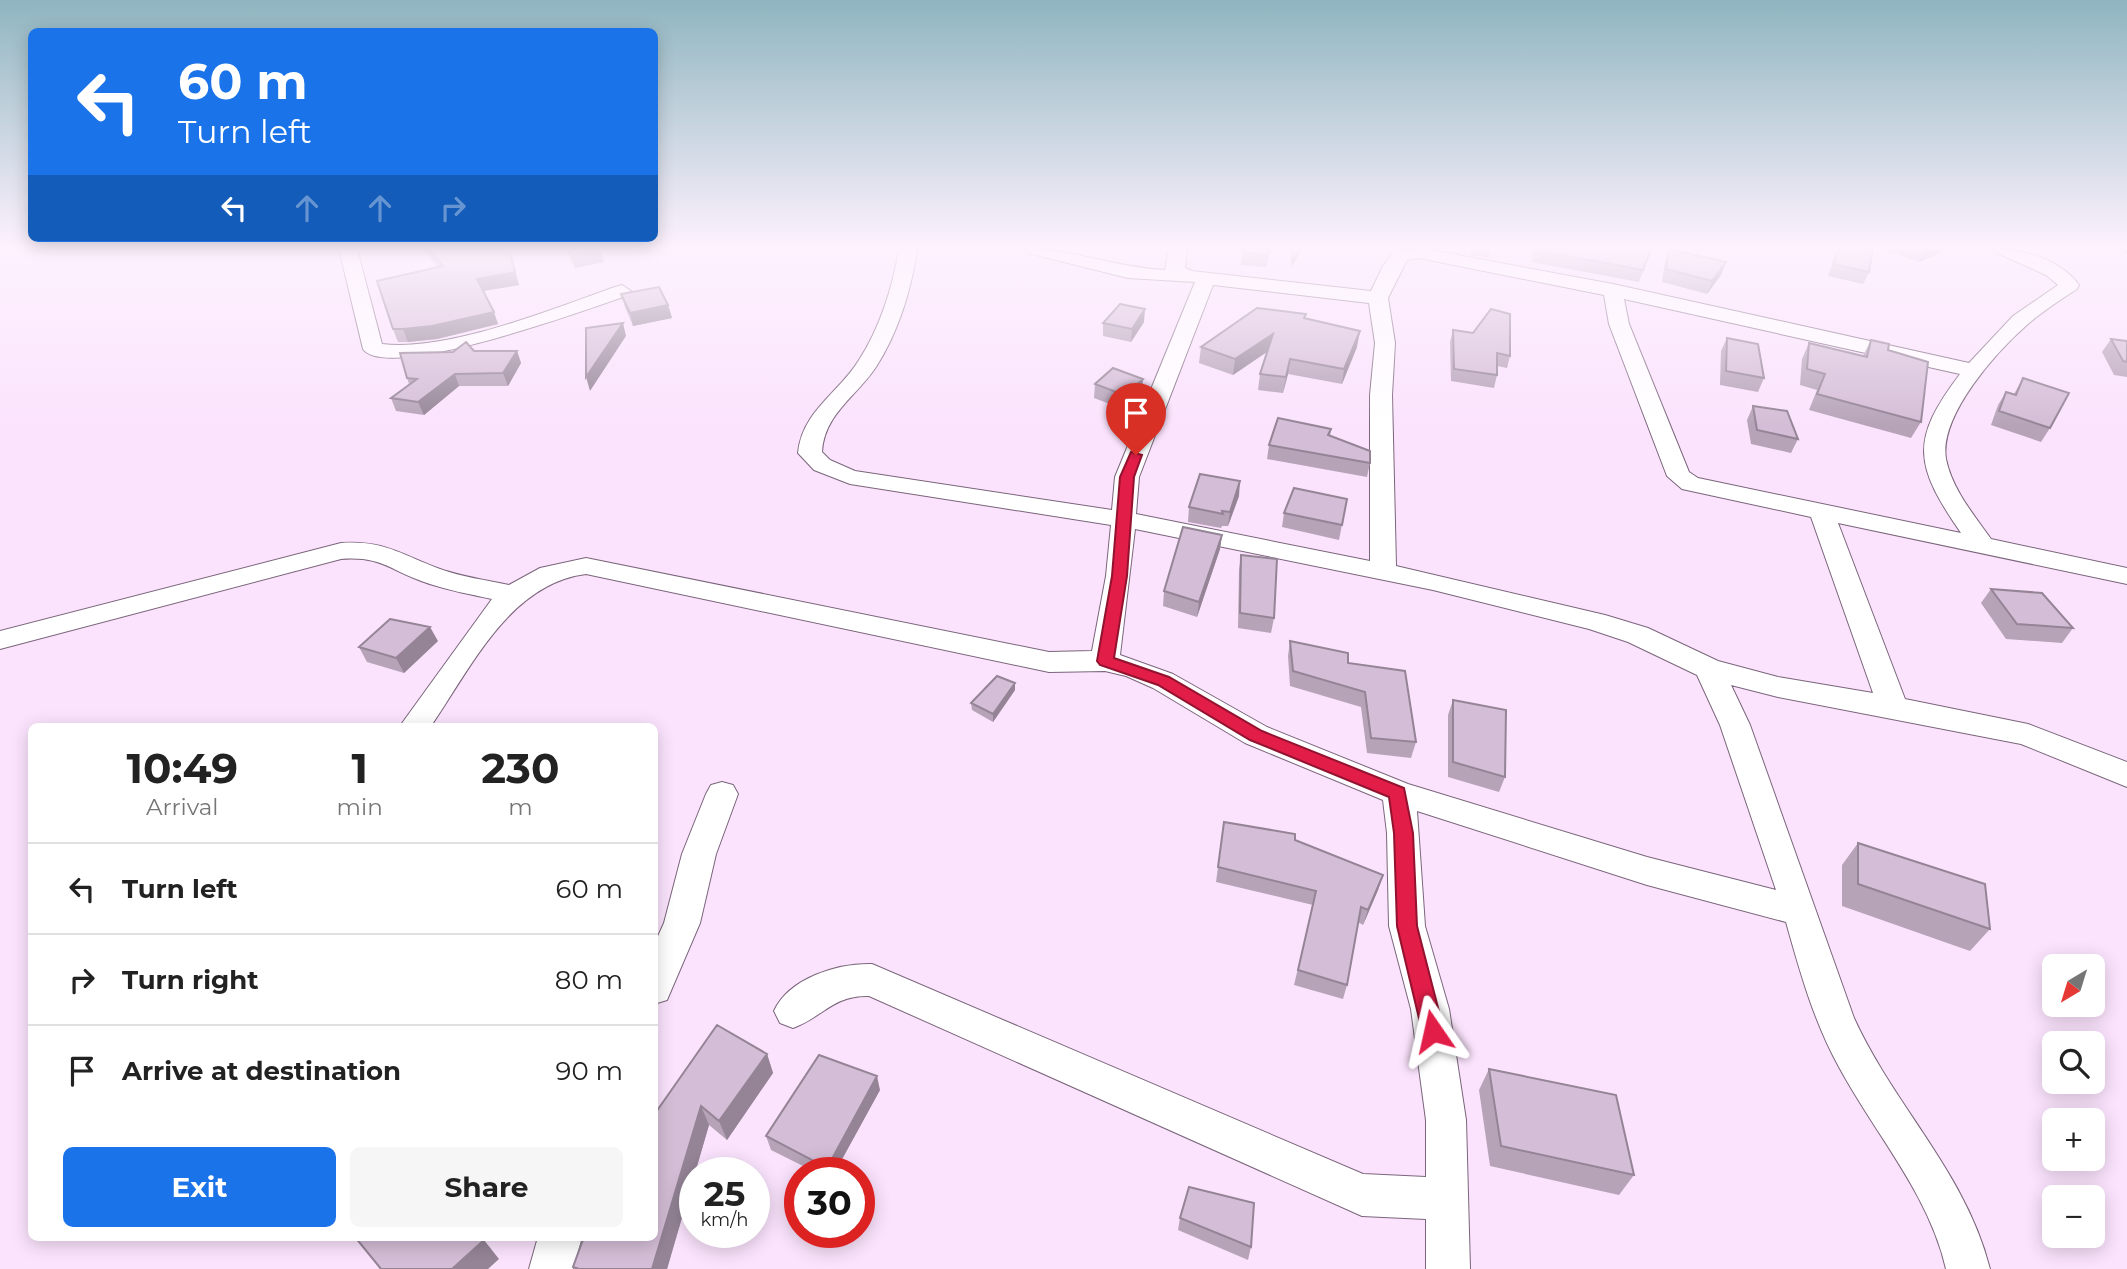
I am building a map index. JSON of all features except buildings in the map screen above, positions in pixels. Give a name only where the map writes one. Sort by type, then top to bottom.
[{"type":"street","points":[[363,308],[373,349],[381,352],[429,349],[568,308]]},
{"type":"street","points":[[891,308],[868,365],[815,427],[809,442],[810,453],[822,465],[850,477],[1122,519],[1383,572],[1595,621],[1638,635],[1709,669],[1778,687],[2028,736],[2127,775]]},
{"type":"street","points":[[1105,661],[1119,576],[1127,477],[1194,308]]},
{"type":"street","points":[[1380,308],[1385,343],[1381,395],[1383,572]]},
{"type":"street","points":[[1616,308],[1619,324],[1679,476],[1705,489],[2127,576]]},
{"type":"street","points":[[1695,308],[1972,370]]},
{"type":"street","points":[[1981,544],[1945,485],[1934,455],[1939,427],[1972,370],[2014,326],[2038,308]]},
{"type":"street","points":[[1822,513],[1893,708]]},
{"type":"street","points":[[0,640],[341,551],[368,548],[385,551],[435,576],[513,595]]},
{"type":"street","points":[[417,723],[499,608],[513,595],[545,574],[586,566],[1049,662],[1105,661],[1135,669],[1164,681],[1256,735],[1398,793],[1647,871],[1801,911]]},
{"type":"street","points":[[1709,669],[1735,725],[1801,911],[1829,1006],[1852,1052],[1947,1212],[1967,1258],[1968,1269]]},
{"type":"street","points":[[1398,793],[1404,833],[1407,926],[1430,1009],[1446,1120],[1448,1269]]},
{"type":"street","points":[[658,979],[682,923],[699,854],[722,794]]},
{"type":"street","points":[[793,1011],[834,983],[849,978],[872,980],[1362,1195],[1447,1199]]},
{"type":"street","points":[[551,1269],[559,1241]]},
{"type":"route","points":[[1136,455],[1127,477],[1119,576],[1105,661],[1164,681],[1256,735],[1398,793],[1404,833],[1407,926],[1430,1009],[1433,1031]]}]
